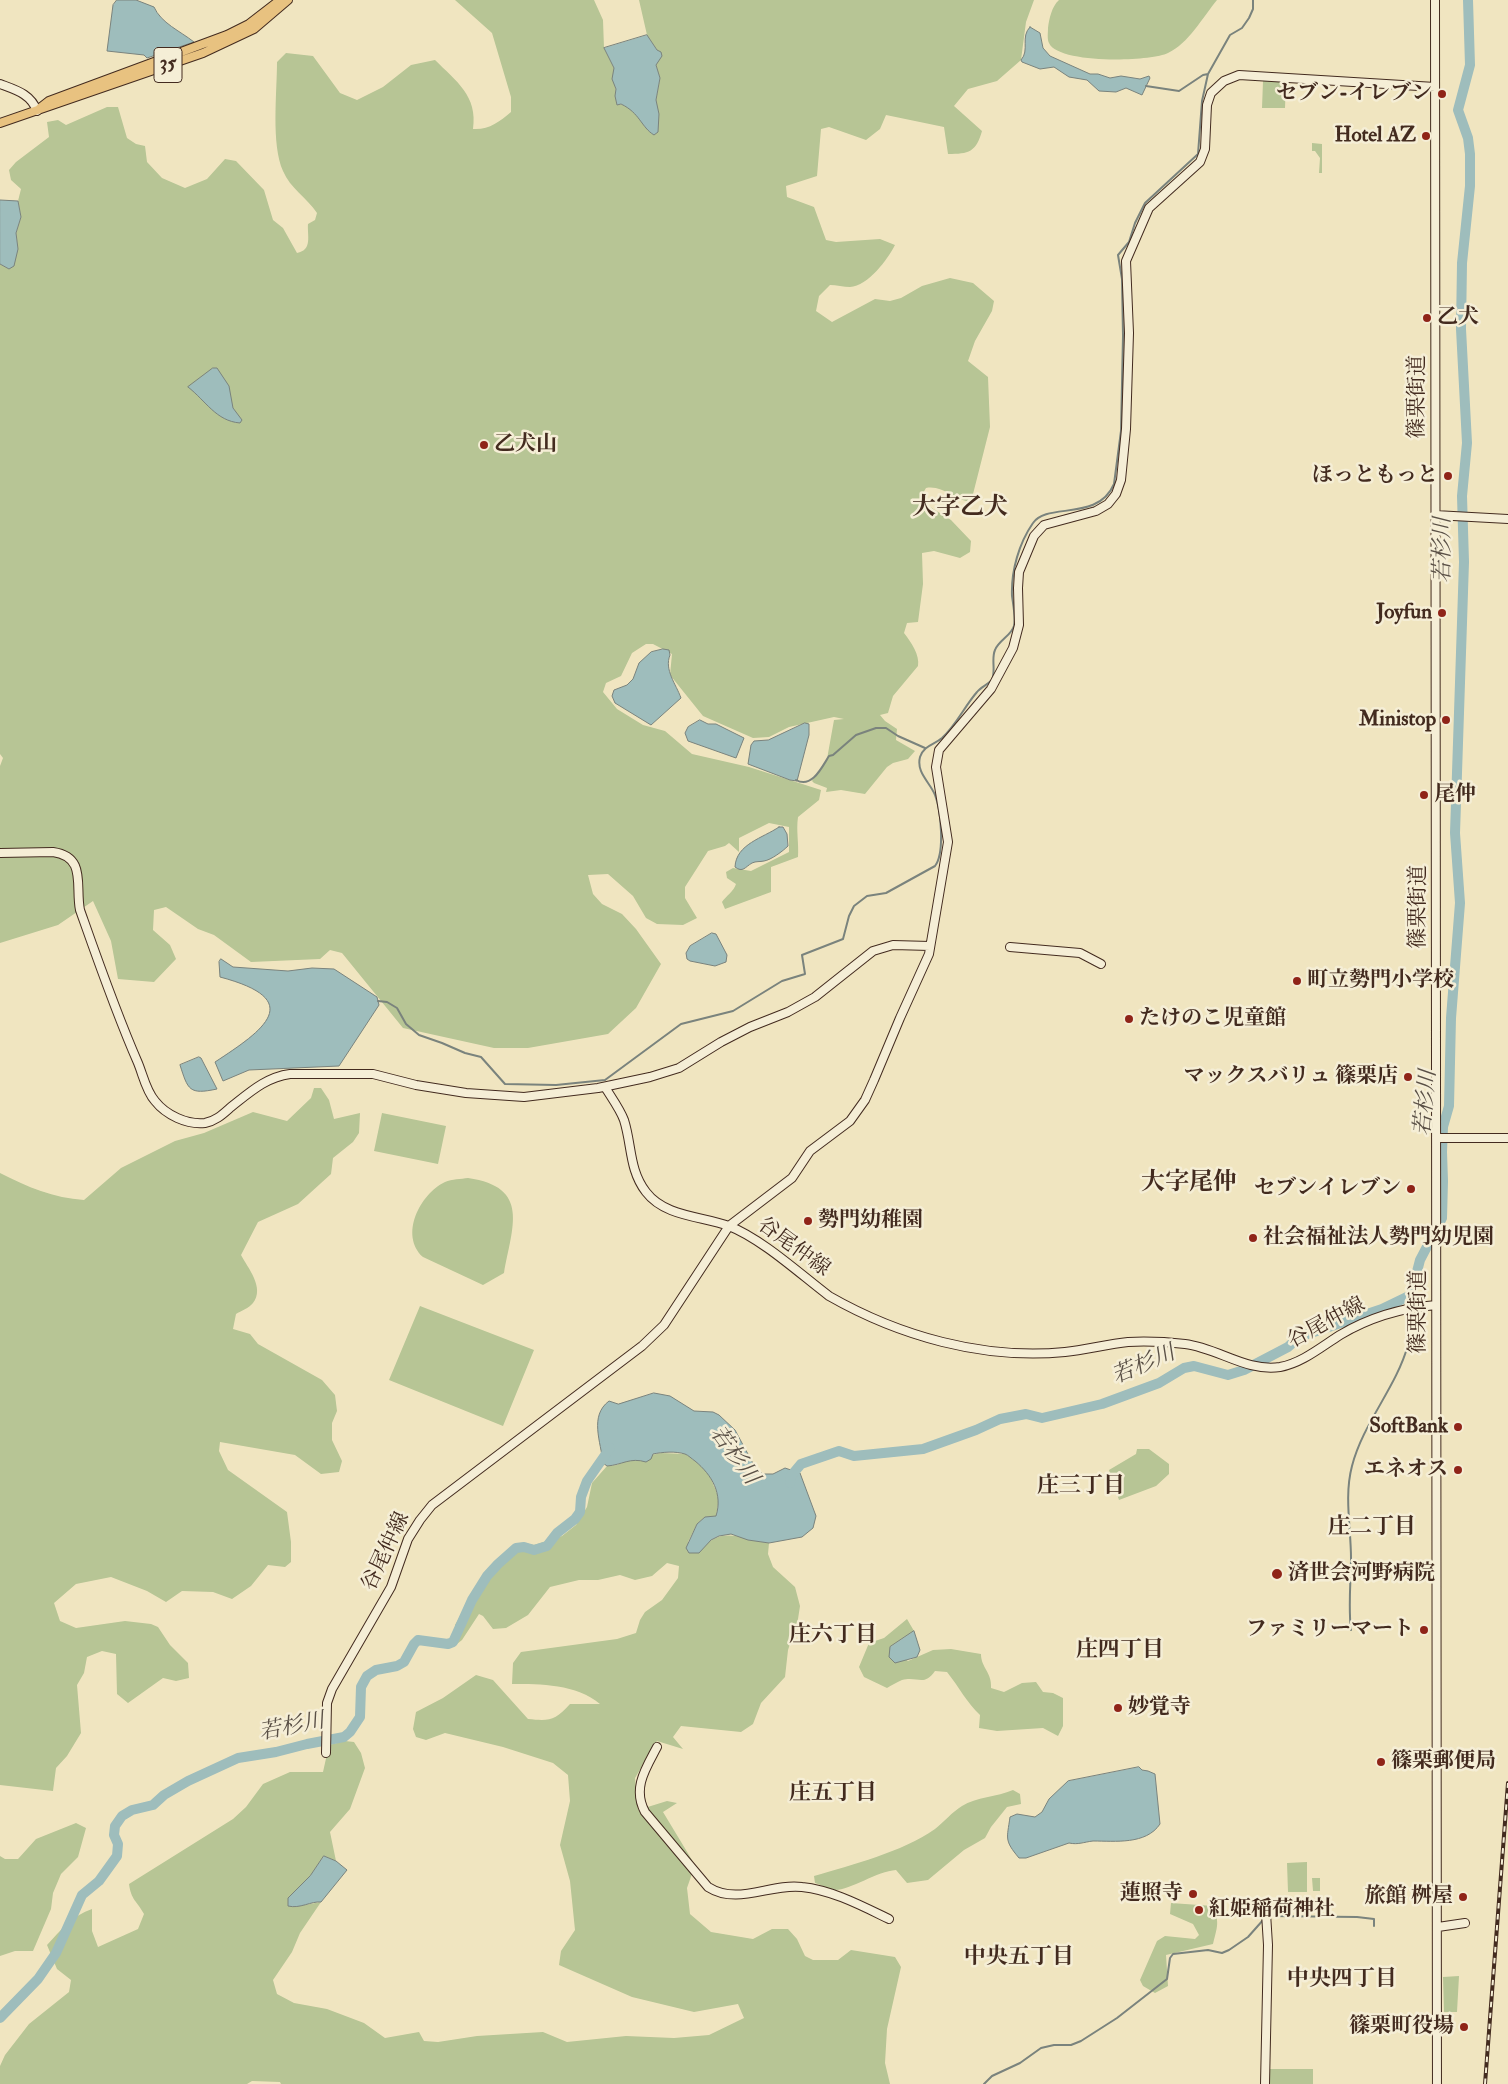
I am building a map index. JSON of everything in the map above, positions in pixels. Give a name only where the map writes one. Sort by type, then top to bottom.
[{"type":"main road","name":"35","points":[[37,111],[49,101],[227,35],[249,24],[280,0]]},
{"type":"main road","name":"35","points":[[0,123],[203,53],[254,29],[288,0]]},
{"type":"street","name":"篠栗街道","points":[[1435,0],[1435,515],[1440,1138],[1436,1218],[1437,2084]]},
{"type":"street","points":[[606,1087],[624,1119],[630,1158],[636,1178],[647,1194],[676,1212],[729,1226],[792,1178],[810,1151],[838,1131],[856,1114],[865,1100],[882,1063],[899,1019],[924,967],[930,946],[948,842],[943,804],[937,779],[936,761],[940,750],[996,682],[1013,648],[1019,625],[1019,572],[1034,536],[1044,525],[1096,511],[1108,504],[1116,494],[1121,480],[1126,429],[1129,332],[1126,261],[1149,208],[1200,162],[1205,149],[1208,105],[1211,93],[1224,81],[1239,76],[1435,87]]},
{"type":"street","points":[[0,84],[26,95],[34,102],[37,111]]},
{"type":"street","points":[[1435,515],[1508,519]]},
{"type":"street","points":[[0,853],[53,852],[60,853],[73,862],[79,878],[80,910],[148,1089],[154,1100],[166,1112],[181,1120],[196,1123],[214,1120],[262,1083],[281,1075],[290,1074],[373,1074],[416,1085],[466,1093],[524,1097],[606,1087],[650,1077],[679,1068],[721,1042],[750,1027],[781,1015],[815,997],[873,951],[893,945],[930,946]]},
{"type":"street","points":[[1010,947],[1080,953],[1101,964]]},
{"type":"street","points":[[1440,1138],[1508,1138]]},
{"type":"street","name":"谷尾仲線","points":[[325,1750],[327,1703],[332,1689],[392,1587],[408,1539],[420,1520],[432,1505],[642,1346],[664,1325],[729,1226],[748,1236],[829,1296],[842,1303],[885,1323],[955,1345],[990,1351],[1030,1354],[1065,1352],[1128,1342],[1159,1342],[1187,1344],[1266,1369],[1303,1359],[1341,1335],[1372,1319],[1400,1309],[1436,1305]]},
{"type":"street","points":[[657,1747],[642,1777],[639,1790],[641,1803],[645,1812],[708,1887],[722,1894],[733,1896],[782,1887],[812,1888],[861,1906],[889,1919]]},
{"type":"street","points":[[1265,2084],[1268,1945],[1266,1914]]},
{"type":"street","points":[[1438,1927],[1465,1923]]},
{"type":"green space","points":[[455,0],[594,0],[603,20],[604,48],[614,68],[617,105],[630,108],[645,127],[656,100],[660,78],[656,65],[657,50],[647,35],[639,0],[1034,0],[1026,22],[1021,60],[997,81],[968,89],[954,106],[982,131],[974,148],[966,152],[948,154],[944,127],[886,115],[880,129],[866,140],[829,127],[821,129],[817,176],[786,186],[787,197],[814,207],[826,240],[836,242],[880,239],[895,245],[877,271],[864,282],[850,287],[830,285],[819,296],[816,311],[832,322],[875,299],[890,301],[901,298],[922,286],[950,278],[973,283],[994,301],[992,311],[975,341],[968,361],[988,377],[990,427],[971,502],[932,488],[926,488],[919,500],[951,520],[971,541],[970,552],[960,558],[934,551],[922,553],[923,584],[918,622],[907,623],[904,633],[916,653],[918,666],[893,696],[888,713],[880,715],[897,729],[896,740],[915,751],[908,759],[893,763],[887,767],[865,794],[841,790],[826,792],[827,788],[812,781],[827,759],[834,720],[844,719],[834,717],[789,727],[769,737],[753,738],[703,716],[670,675],[672,654],[653,644],[646,644],[632,653],[621,676],[606,683],[603,692],[617,709],[643,725],[665,731],[692,754],[749,767],[821,790],[819,800],[798,817],[798,857],[771,867],[771,892],[725,909],[722,902],[736,884],[727,878],[726,872],[733,868],[751,871],[789,852],[789,827],[769,823],[739,838],[739,852],[729,843],[708,851],[685,887],[685,898],[697,918],[683,925],[657,924],[646,918],[633,896],[608,874],[588,875],[593,894],[602,904],[622,914],[636,929],[661,964],[636,1008],[608,1034],[528,1048],[494,1048],[403,1028],[342,953],[330,950],[320,959],[251,962],[214,935],[198,929],[166,907],[154,910],[153,930],[170,945],[176,959],[154,982],[118,979],[111,941],[93,901],[58,925],[0,943],[0,766],[3,758],[0,754],[0,264],[9,269],[18,249],[16,233],[21,217],[18,201],[21,189],[11,180],[9,170],[16,162],[49,137],[47,122],[58,120],[66,125],[107,107],[118,107],[127,138],[136,144],[145,146],[147,162],[162,178],[185,188],[207,179],[225,159],[236,161],[264,190],[273,220],[283,228],[297,253],[305,249],[307,245],[308,224],[315,220],[317,213],[290,183],[279,160],[276,133],[277,62],[286,53],[313,56],[340,93],[357,100],[383,87],[411,65],[435,60],[458,82],[469,98],[474,117],[473,129],[489,127],[511,112],[511,97],[492,33]]},
{"type":"green space","points":[[1059,0],[1217,0],[1189,37],[1168,53],[1143,58],[1105,59],[1069,55],[1056,50],[1049,43],[1048,28],[1050,17]]},
{"type":"green space","points":[[1263,81],[1286,82],[1285,108],[1262,108]]},
{"type":"green space","points":[[1312,143],[1322,144],[1322,173],[1319,173],[1320,158],[1315,151],[1312,151]]},
{"type":"green space","points":[[314,1088],[321,1088],[329,1100],[334,1119],[360,1113],[359,1133],[353,1142],[333,1158],[331,1174],[298,1204],[258,1222],[241,1255],[254,1278],[257,1291],[256,1297],[251,1305],[236,1314],[233,1329],[250,1334],[258,1344],[322,1380],[335,1395],[337,1411],[332,1423],[332,1440],[342,1461],[339,1472],[321,1474],[295,1455],[220,1442],[219,1451],[228,1470],[287,1512],[291,1542],[291,1562],[285,1567],[268,1565],[251,1586],[232,1599],[213,1592],[182,1591],[166,1602],[147,1591],[111,1577],[76,1584],[54,1603],[60,1621],[76,1628],[125,1621],[151,1624],[158,1627],[170,1645],[188,1663],[189,1678],[176,1681],[163,1678],[128,1703],[117,1694],[116,1654],[102,1651],[87,1657],[84,1673],[77,1685],[81,1733],[67,1756],[56,1768],[53,1791],[0,1785],[0,1173],[41,1191],[62,1197],[84,1200],[121,1168],[175,1141],[204,1133],[253,1112],[287,1121],[311,1098]]},
{"type":"green space","points":[[382,1113],[446,1126],[438,1164],[374,1151]]},
{"type":"green space","points":[[468,1178],[488,1183],[501,1190],[509,1200],[513,1212],[511,1240],[504,1273],[483,1285],[423,1257],[416,1248],[413,1238],[416,1216],[428,1196],[445,1182]]},
{"type":"green space","points":[[420,1306],[534,1350],[503,1426],[389,1380]]},
{"type":"green space","points":[[1137,1449],[1149,1449],[1169,1464],[1169,1474],[1156,1486],[1119,1500],[1109,1470],[1136,1454]]},
{"type":"green space","points":[[661,1453],[686,1454],[709,1474],[719,1498],[716,1517],[705,1517],[697,1524],[688,1542],[699,1553],[714,1539],[723,1536],[740,1537],[769,1543],[768,1554],[773,1567],[795,1587],[800,1606],[788,1650],[785,1677],[761,1703],[753,1724],[741,1732],[681,1726],[673,1737],[683,1749],[657,1741],[635,1778],[638,1810],[667,1801],[677,1803],[663,1812],[695,1865],[687,1888],[690,1914],[711,1932],[753,1939],[772,1929],[788,1929],[797,1939],[805,1956],[813,1960],[838,1960],[851,1950],[895,1957],[901,1967],[887,2029],[885,2063],[890,2084],[281,2084],[280,2082],[252,2081],[247,2084],[0,2084],[0,2066],[5,2055],[29,2024],[69,1992],[71,1980],[57,1969],[47,1945],[62,1929],[79,1915],[92,1909],[92,1931],[98,1947],[138,1929],[144,1914],[133,1897],[129,1884],[233,1819],[246,1807],[263,1784],[290,1772],[323,1772],[329,1745],[345,1741],[354,1742],[361,1753],[365,1768],[350,1809],[330,1832],[336,1861],[324,1856],[293,1907],[321,1902],[300,1933],[292,1952],[273,1980],[277,1994],[294,2003],[327,2009],[364,2023],[385,2038],[419,2032],[424,2041],[438,2042],[477,2036],[543,2032],[567,2042],[626,2036],[674,2038],[709,2035],[744,2018],[738,2004],[694,2012],[632,1997],[559,1965],[561,1951],[575,1930],[570,1881],[560,1845],[570,1801],[568,1775],[553,1763],[503,1747],[445,1733],[426,1740],[416,1737],[413,1729],[416,1712],[443,1698],[476,1675],[493,1680],[528,1719],[551,1719],[560,1714],[570,1704],[600,1704],[591,1697],[569,1689],[546,1685],[512,1684],[513,1663],[521,1652],[617,1639],[636,1633],[645,1612],[662,1600],[678,1578],[679,1566],[667,1563],[652,1576],[635,1580],[620,1575],[598,1580],[579,1580],[550,1587],[528,1615],[506,1628],[493,1629],[483,1616],[479,1614],[462,1640],[457,1644],[455,1625],[483,1576],[524,1543],[534,1545],[562,1536],[576,1525],[587,1507],[592,1483],[607,1466]]},
{"type":"green space","points":[[907,1619],[914,1631],[890,1647],[908,1661],[933,1650],[951,1649],[981,1654],[981,1659],[990,1678],[991,1688],[1004,1692],[1022,1683],[1036,1682],[1043,1692],[1053,1693],[1063,1698],[1063,1726],[1058,1736],[1043,1728],[997,1731],[979,1728],[980,1715],[947,1672],[935,1671],[927,1679],[902,1680],[887,1688],[864,1677],[859,1667],[869,1643],[884,1638]]},
{"type":"green space","points":[[1013,1790],[1020,1794],[1021,1804],[1007,1807],[985,1838],[964,1850],[928,1880],[907,1883],[896,1870],[888,1871],[834,1890],[815,1883],[814,1876],[876,1857],[922,1837],[968,1803]]},
{"type":"green space","points":[[76,1823],[86,1828],[78,1857],[61,1874],[53,1893],[51,1909],[33,1951],[15,1951],[0,1956],[0,1856],[5,1859],[18,1859],[36,1839]]},
{"type":"green space","points":[[1307,1862],[1307,1892],[1288,1892],[1287,1863]]},
{"type":"green space","points":[[1312,1878],[1320,1878],[1320,1891],[1313,1891]]},
{"type":"green space","points":[[1171,1903],[1213,1906],[1217,1917],[1217,1929],[1213,1944],[1166,1955],[1168,1986],[1155,1993],[1143,1986],[1140,1980],[1157,1941],[1165,1936],[1195,1939],[1199,1935],[1193,1924],[1170,1914]]},
{"type":"green space","points":[[1459,1976],[1457,2012],[1444,2012],[1443,1977]]},
{"type":"green space","points":[[1270,2069],[1313,2069],[1313,2084],[1270,2084]]},
{"type":"water","points":[[117,0],[136,0],[154,7],[161,18],[194,42],[147,58],[144,55],[107,51],[113,5]]},
{"type":"water","points":[[1030,27],[1040,33],[1043,48],[1050,56],[1090,74],[1098,74],[1110,78],[1121,76],[1140,79],[1149,76],[1150,78],[1142,95],[1126,88],[1116,92],[1099,91],[1087,80],[1069,77],[1054,67],[1040,69],[1022,62],[1021,60],[1025,52],[1026,35]]},
{"type":"water","points":[[647,35],[657,50],[661,52],[662,56],[656,65],[660,78],[656,100],[659,114],[658,132],[654,135],[632,112],[621,104],[617,105],[616,89],[612,79],[614,68],[604,48]]},
{"type":"water","points":[[0,200],[18,201],[21,217],[16,233],[18,249],[14,266],[9,269],[0,264]]},
{"type":"water","points":[[213,368],[217,368],[229,386],[233,408],[242,420],[240,423],[224,418],[212,410],[188,387]]},
{"type":"water","points":[[663,649],[669,650],[668,666],[681,698],[651,725],[615,703],[612,696],[614,690],[627,685],[633,679],[639,663],[651,652]]},
{"type":"water","points":[[700,720],[708,724],[716,724],[744,738],[736,758],[688,741],[685,733],[688,727]]},
{"type":"water","points":[[805,723],[809,724],[809,735],[797,781],[748,764],[751,745],[754,741],[768,740]]},
{"type":"water","points":[[779,827],[783,827],[787,834],[788,846],[786,848],[767,860],[754,862],[744,869],[735,867],[740,853],[745,847]]},
{"type":"water","points":[[712,933],[716,934],[727,955],[726,962],[715,966],[687,959],[686,953],[690,946]]},
{"type":"water","points":[[221,959],[233,967],[288,971],[312,968],[334,969],[377,997],[379,1005],[339,1066],[249,1070],[223,1081],[215,1062],[261,1027],[268,1016],[270,1006],[263,995],[247,986],[220,977],[219,962]]},
{"type":"water","points":[[199,1057],[217,1089],[195,1091],[191,1089],[185,1080],[180,1065]]},
{"type":"water","points":[[654,1393],[670,1396],[694,1411],[713,1412],[719,1415],[735,1430],[756,1469],[763,1474],[773,1474],[785,1468],[800,1473],[816,1516],[813,1528],[802,1537],[769,1543],[748,1540],[731,1534],[719,1536],[711,1540],[699,1553],[689,1553],[686,1548],[697,1524],[705,1517],[716,1516],[718,1508],[717,1493],[711,1479],[701,1466],[686,1455],[673,1452],[653,1454],[651,1459],[646,1462],[635,1460],[607,1466],[603,1463],[598,1422],[599,1414],[603,1407],[609,1401],[618,1404]]},
{"type":"water","points":[[914,1631],[920,1650],[917,1657],[895,1663],[889,1657],[890,1647]]},
{"type":"water","points":[[1139,1767],[1142,1770],[1155,1774],[1160,1824],[1147,1836],[1120,1841],[1069,1843],[1026,1858],[1019,1858],[1011,1847],[1008,1839],[1010,1817],[1017,1814],[1035,1817],[1042,1812],[1049,1799],[1068,1781]]},
{"type":"water","points":[[324,1856],[336,1861],[347,1870],[321,1902],[288,1906],[288,1898],[310,1876]]},
{"type":"waterway","points":[[1146,86],[1179,91],[1203,75],[1208,74],[1230,35],[1242,28],[1249,18],[1253,9],[1253,0]]},
{"type":"waterway","name":"若杉川","points":[[790,1483],[791,1476],[801,1464],[839,1451],[854,1456],[923,1449],[976,1430],[1000,1419],[1026,1414],[1042,1418],[1102,1404],[1159,1383],[1184,1368],[1194,1366],[1228,1375],[1244,1370],[1288,1347],[1299,1337],[1382,1309],[1411,1295],[1420,1260],[1442,1218],[1443,1127],[1449,1106],[1451,1018],[1460,903],[1455,833],[1464,562],[1462,496],[1467,443],[1461,329],[1462,263],[1470,186],[1470,154],[1468,138],[1458,110],[1470,65],[1468,0]]},
{"type":"waterway","points":[[378,1001],[387,1002],[397,1008],[406,1024],[419,1035],[465,1053],[481,1057],[505,1084],[556,1085],[605,1080],[681,1024],[733,1011],[782,981],[805,974],[802,955],[843,939],[849,916],[854,906],[867,896],[886,893],[935,866],[941,842],[939,811],[933,790],[920,768],[920,757],[927,748],[947,733],[977,692],[992,680],[995,650],[999,643],[1010,633],[1015,623],[1012,596],[1013,577],[1020,548],[1033,523],[1049,513],[1085,508],[1097,503],[1106,496],[1114,484],[1121,431],[1123,336],[1122,279],[1118,255],[1129,242],[1135,223],[1145,203],[1198,154],[1202,101],[1208,74]]},
{"type":"waterway","points":[[796,780],[807,782],[812,779],[820,771],[829,756],[833,755],[856,735],[876,728],[886,728],[898,736],[925,748]]},
{"type":"waterway","points":[[1409,1306],[1411,1295]]},
{"type":"waterway","points":[[1351,1630],[1351,1558],[1348,1500],[1350,1477],[1357,1450],[1403,1361],[1409,1341],[1408,1311]]},
{"type":"waterway","name":"若杉川","points":[[0,2018],[38,1979],[56,1953],[82,1895],[99,1881],[117,1856],[118,1844],[114,1835],[115,1826],[122,1816],[132,1810],[153,1805],[164,1795],[188,1781],[238,1758],[344,1737],[350,1732],[360,1717],[361,1687],[367,1676],[376,1670],[397,1666],[404,1662],[418,1640],[448,1644],[453,1642],[472,1600],[487,1576],[498,1564],[516,1548],[524,1547],[534,1550],[547,1546],[557,1533],[575,1519],[580,1512],[581,1497],[587,1481],[610,1448]]},
{"type":"waterway","points":[[1268,1916],[1357,1917],[1374,1919],[1374,1926]]},
{"type":"waterway","points":[[984,2084],[992,2076],[1020,2063],[1041,2048],[1054,2045],[1071,2045],[1081,2041],[1117,2018],[1167,1979],[1170,1958],[1173,1954],[1208,1950],[1222,1953],[1248,1937],[1264,1919]]},
{"type":"railway","points":[[1485,2084],[1508,1783]]},
{"type":"place","name":"セブン-イレブン","points":[[1442,94]]},
{"type":"place","name":"Hotel AZ","points":[[1426,136]]},
{"type":"place","name":"乙犬","points":[[1427,318]]},
{"type":"place","name":"乙犬山","points":[[484,445]]},
{"type":"place","name":"ほっともっと","points":[[1448,476]]},
{"type":"place","name":"Joyfun","points":[[1442,613]]},
{"type":"place","name":"Ministop","points":[[1446,720]]},
{"type":"place","name":"尾仲","points":[[1424,795]]},
{"type":"place","name":"町立勢門小学校","points":[[1297,981]]},
{"type":"place","name":"たけのこ児童館","points":[[1129,1019]]},
{"type":"place","name":"マックスバリュ 篠栗店","points":[[1408,1077]]},
{"type":"place","name":"セブンイレブン","points":[[1411,1189]]},
{"type":"place","name":"勢門幼稚園","points":[[808,1221]]},
{"type":"place","name":"社会福祉法人勢門幼児園","points":[[1253,1238]]},
{"type":"place","name":"SoftBank","points":[[1458,1427]]},
{"type":"place","name":"エネオス","points":[[1458,1470]]},
{"type":"place","name":"済世会河野病院","points":[[1277,1574]]},
{"type":"place","name":"ファミリーマート","points":[[1424,1630]]},
{"type":"place","name":"妙覚寺","points":[[1118,1708]]},
{"type":"place","name":"篠栗郵便局","points":[[1381,1762]]},
{"type":"place","name":"蓮照寺","points":[[1193,1894]]},
{"type":"place","name":"旅館 桝屋","points":[[1463,1897]]},
{"type":"place","name":"紅姫稲荷神社","points":[[1199,1910]]},
{"type":"place","name":"篠栗町役場","points":[[1464,2027]]},
{"type":"district","name":"大字乙犬","points":[[960,509]]},
{"type":"district","name":"大字尾仲","points":[[1189,1184]]},
{"type":"district","name":"庄三丁目","points":[[1081,1487]]},
{"type":"district","name":"庄二丁目","points":[[1372,1528]]},
{"type":"district","name":"庄六丁目","points":[[833,1636]]},
{"type":"district","name":"庄四丁目","points":[[1120,1651]]},
{"type":"district","name":"庄五丁目","points":[[833,1794]]},
{"type":"district","name":"中央五丁目","points":[[1019,1958]]},
{"type":"district","name":"中央四丁目","points":[[1342,1980]]}]
